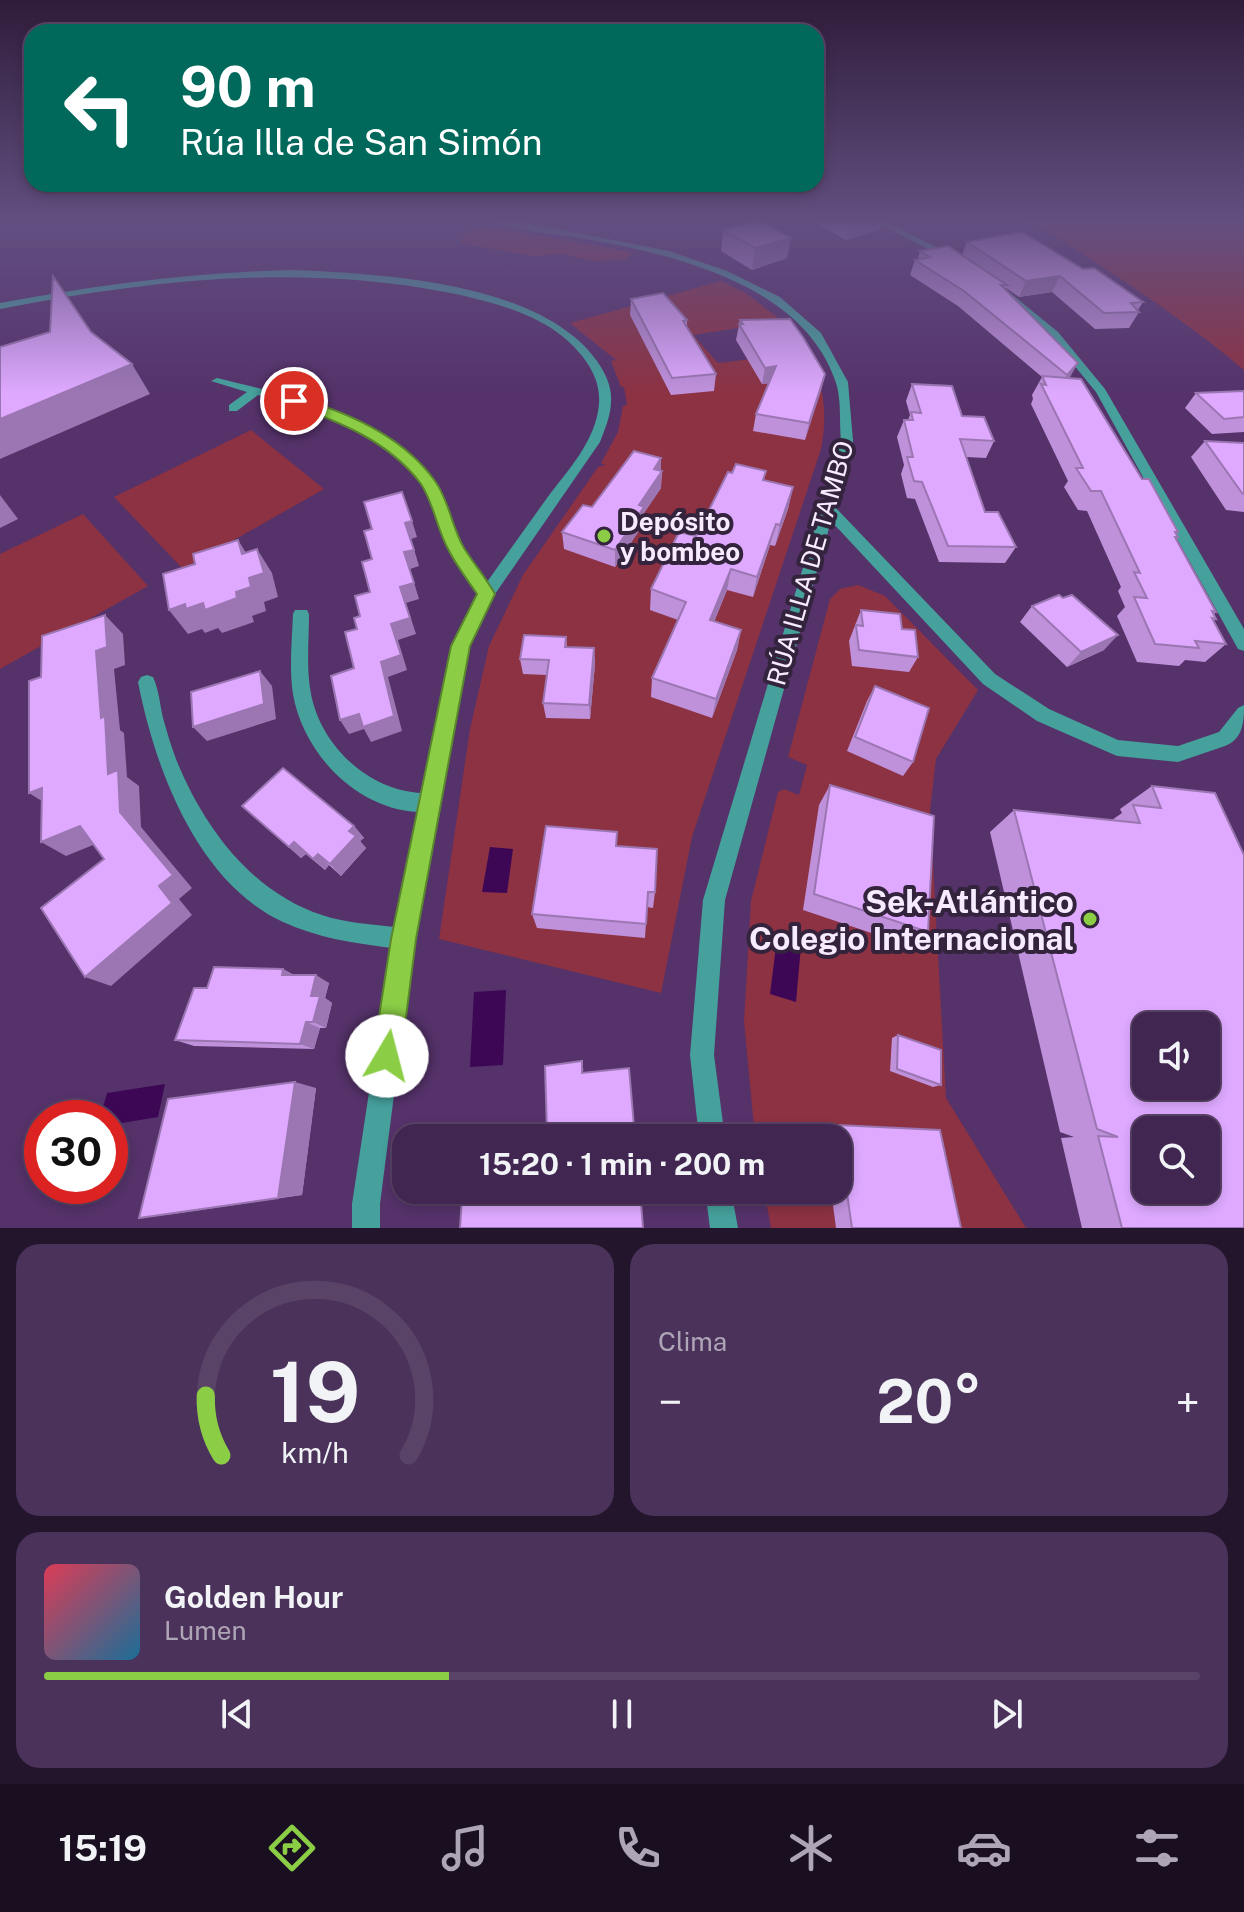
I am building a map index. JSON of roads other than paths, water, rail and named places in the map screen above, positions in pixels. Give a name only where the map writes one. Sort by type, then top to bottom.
[{"type":"street","points":[[0,306],[133,283],[185,278]]},
{"type":"street","points":[[366,1228],[366,1204],[403,939],[460,646],[487,594],[594,442],[606,415],[605,384],[592,359],[570,336],[541,317],[504,303],[450,290],[374,278]]},
{"type":"street","name":"RÚA ILLA DE TAMBO","points":[[710,1124],[702,1055],[714,900],[796,612],[829,510],[850,418],[844,386],[831,356],[810,328],[759,289],[738,278]]},
{"type":"street","points":[[992,283],[1054,334],[1101,391],[1244,644]]},
{"type":"street","points":[[217,381],[340,417],[404,457],[429,484],[455,548],[487,594]]},
{"type":"street","points":[[233,408],[256,391]]},
{"type":"street","points":[[829,510],[989,679],[1043,715],[1117,748],[1178,754],[1225,738],[1244,713]]},
{"type":"street","points":[[301,614],[304,705],[319,738],[342,767],[366,785],[397,800],[429,803]]},
{"type":"street","points":[[147,682],[152,718],[191,817],[231,868],[276,906],[323,926],[403,939]]},
{"type":"street","points":[[720,1204],[724,1228]]},
{"type":"place","name":"Depósito y bombeo","points":[[604,536]]},
{"type":"place","name":"Sek-Atlántico Colegio Internacional","points":[[1090,919]]}]
